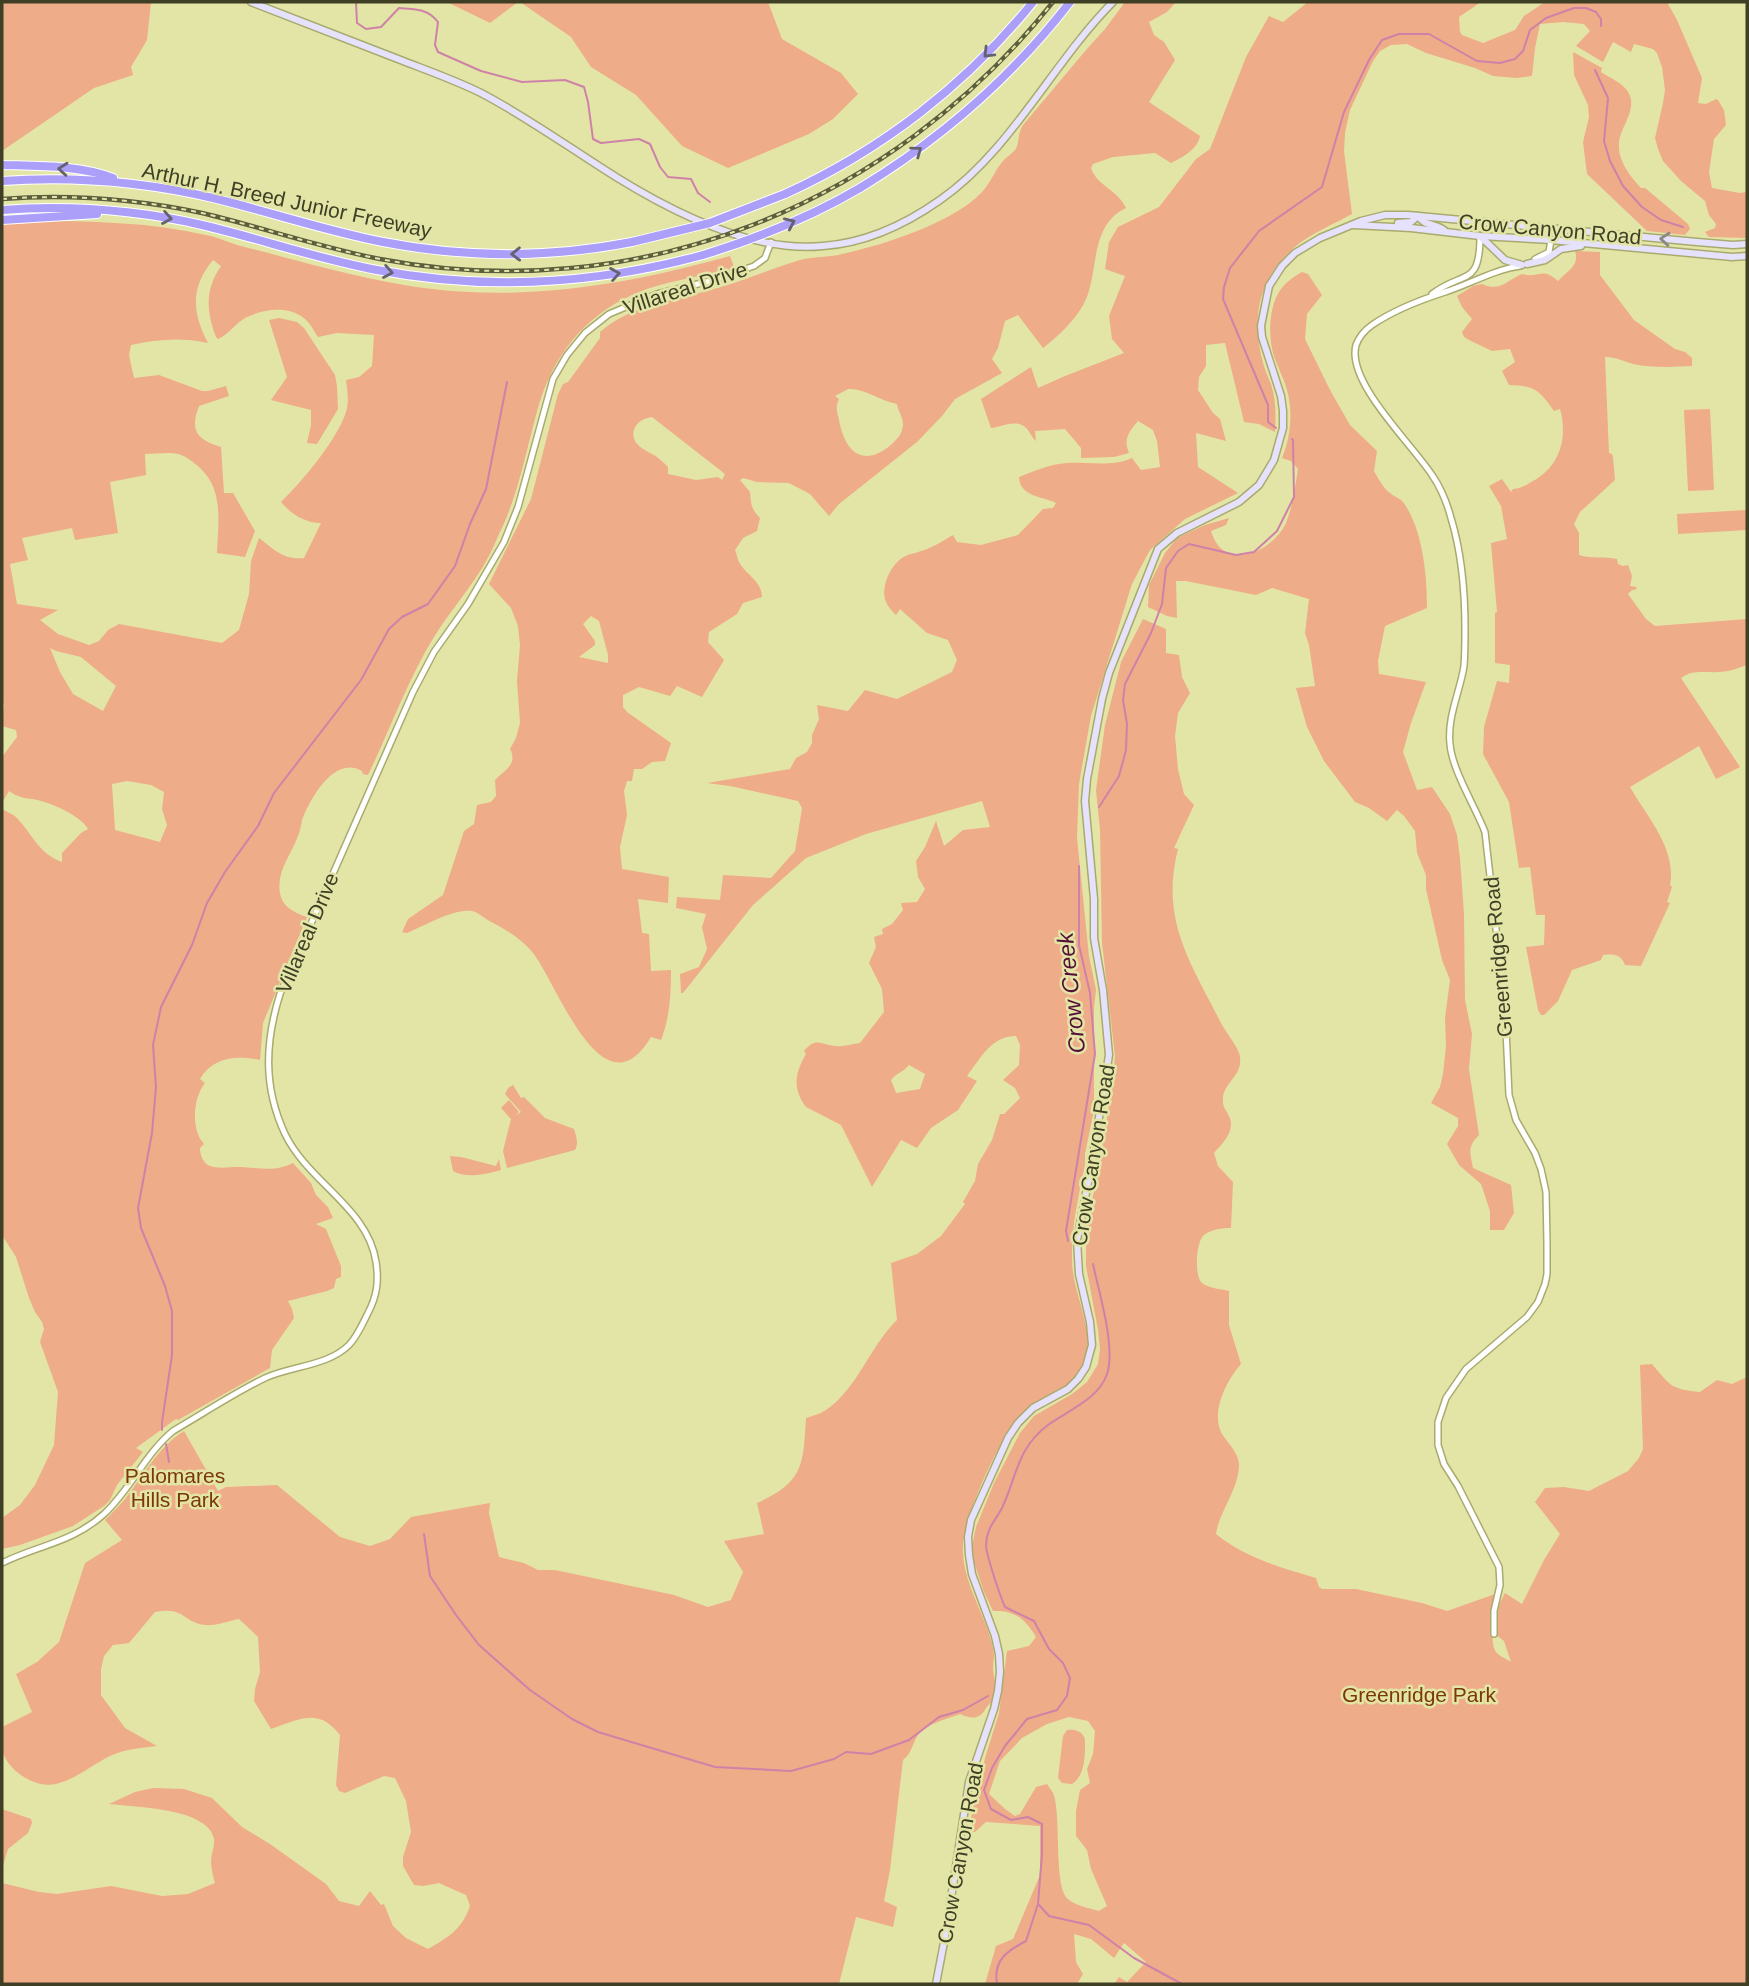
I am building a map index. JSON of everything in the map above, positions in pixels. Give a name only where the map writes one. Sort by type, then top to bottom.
[{"type":"highway","name":"Arthur H. Breed Junior Freeway","points":[[2,181],[122,182],[195,194],[363,238],[429,249],[494,254],[539,253],[632,242],[710,223],[785,194],[851,160],[916,116],[951,88],[984,57],[1033,2]]},
{"type":"highway","name":"Arthur H. Breed Junior Freeway","points":[[2,210],[65,208],[130,213],[213,228],[357,266],[410,276],[506,283],[581,279],[634,271],[703,255],[747,241],[787,225],[860,188],[925,145],[975,105],[1021,60],[1070,2]]},
{"type":"highway","points":[[2,165],[100,173],[122,182]]},
{"type":"highway","points":[[2,220],[130,213]]},
{"type":"main road","points":[[251,2],[478,91],[530,120],[645,195],[712,225],[771,243],[807,247],[854,241],[903,223],[942,199],[996,148],[1113,2]]},
{"type":"main road","name":"Crow Canyon Road","points":[[936,1984],[969,1783],[999,1691],[999,1654],[995,1636],[972,1574],[968,1537],[971,1520],[1018,1423],[1033,1408],[1068,1389],[1078,1379],[1086,1367],[1092,1345],[1090,1322],[1079,1274],[1077,1240],[1109,1055],[1103,990],[1094,938],[1094,899],[1085,801],[1102,699],[1158,549],[1177,533],[1240,502],[1259,485],[1274,460],[1283,428],[1283,411],[1281,396],[1262,337],[1262,316],[1269,286],[1282,266],[1295,253],[1320,238],[1361,221],[1385,215],[1733,245],[1747,244]]},
{"type":"main road","points":[[1375,226],[1411,222],[1418,216],[1427,225],[1440,227],[1446,232]]},
{"type":"main road","name":"Crow Canyon Road","points":[[1354,225],[1732,257],[1747,256]]},
{"type":"main road","points":[[1551,240],[1552,229]]},
{"type":"main road","points":[[1480,236],[1505,260],[1525,265],[1545,260],[1567,247],[1597,244]]},
{"type":"street","name":"Greenridge Road","points":[[1430,296],[1434,291],[1472,272],[1479,261],[1480,236]]},
{"type":"street","name":"Greenridge Road","points":[[1493,1634],[1494,1611],[1500,1585],[1499,1567],[1444,1464],[1438,1445],[1438,1422],[1446,1398],[1466,1368],[1527,1317],[1540,1298],[1547,1274],[1546,1192],[1538,1161],[1516,1120],[1509,1095],[1505,1008],[1488,849],[1479,816],[1453,759],[1449,742],[1451,719],[1465,653],[1464,583],[1459,550],[1451,516],[1438,484],[1370,395],[1360,378],[1355,355],[1360,337],[1373,324],[1430,296],[1500,270],[1525,265],[1549,252],[1551,240]]},
{"type":"street","name":"Villareal Drive","points":[[2,1563],[63,1541],[81,1531],[118,1499],[155,1448],[173,1430],[265,1378],[329,1357],[349,1345],[362,1325],[374,1302],[377,1289],[378,1275],[371,1242],[359,1220],[322,1184],[299,1156],[285,1135],[276,1111],[267,1057],[269,1036],[280,994],[414,692],[434,652],[468,604],[504,542],[518,507],[553,379],[567,355],[585,333],[610,314],[657,294],[714,280],[754,266],[765,258],[771,243]]},
{"type":"green space","points":[[2,2],[151,2],[147,40],[131,67],[133,75],[94,88],[2,151]]},
{"type":"green space","points":[[447,2],[518,2],[490,23]]},
{"type":"green space","points":[[520,2],[768,2],[782,39],[841,73],[858,94],[833,119],[809,134],[728,168],[682,146],[636,95],[591,67],[571,37]]},
{"type":"green space","points":[[1125,2],[1176,2],[1167,12],[1149,22],[1154,35],[1164,42],[1175,60],[1149,102],[1200,136],[1193,149],[1171,163],[1155,153],[1113,157],[1093,164],[1091,168],[1094,174],[1118,196],[1126,208],[1115,215],[1102,234],[1088,294],[1075,317],[1043,348],[1018,315],[1005,321],[998,348],[992,359],[1002,373],[955,399],[917,442],[839,504],[829,516],[810,494],[789,483],[757,482],[743,478],[740,480],[750,492],[752,506],[760,518],[757,531],[743,538],[735,550],[742,567],[757,582],[762,597],[743,603],[737,614],[709,632],[708,642],[724,660],[702,697],[677,686],[670,696],[639,687],[623,695],[623,707],[627,712],[671,743],[665,761],[652,762],[642,769],[634,769],[632,781],[627,781],[624,791],[627,815],[620,847],[622,869],[669,877],[668,903],[638,899],[642,933],[649,934],[651,971],[671,970],[669,1005],[661,1040],[651,1037],[633,1058],[616,1062],[599,1054],[583,1037],[528,947],[476,912],[457,912],[407,933],[402,932],[408,919],[443,895],[464,831],[474,824],[477,805],[491,802],[496,796],[495,780],[511,763],[510,749],[520,723],[517,681],[520,645],[518,626],[511,608],[489,584],[531,499],[558,394],[600,338],[600,332],[624,316],[649,306],[715,289],[800,260],[837,255],[877,245],[954,214],[982,192],[1000,165],[1015,150],[1023,125]],"holes":[[[848,389],[860,390],[897,404],[903,422],[902,431],[894,442],[882,451],[864,456],[857,453],[846,441],[837,412],[839,399],[835,396]],[[652,417],[725,474],[722,480],[718,477],[696,480],[668,474],[668,467],[639,446],[634,439],[634,430],[641,421]],[[591,616],[599,621],[608,663],[579,657],[595,645],[583,624]]]},
{"type":"green space","name":"Palomares Hills Park","points":[[1308,2],[1481,2],[1459,17],[1462,35],[1483,43],[1515,30],[1524,16],[1545,2],[1667,2],[1702,78],[1698,103],[1706,104],[1716,99],[1724,110],[1726,125],[1714,139],[1709,172],[1712,188],[1747,192],[1747,238],[1709,237],[1705,232],[1715,228],[1716,224],[1709,215],[1705,201],[1663,161],[1655,138],[1665,90],[1662,67],[1653,49],[1634,44],[1631,52],[1613,42],[1603,62],[1576,46],[1590,31],[1584,24],[1540,24],[1532,76],[1517,78],[1493,76],[1407,44],[1391,45],[1380,51],[1373,61],[1350,110],[1344,151],[1352,214],[1316,233],[1283,258],[1273,271],[1261,299],[1258,314],[1259,346],[1274,396],[1275,432],[1259,424],[1244,422],[1225,343],[1206,345],[1206,366],[1199,377],[1198,390],[1220,419],[1226,441],[1196,433],[1198,467],[1238,493],[1185,519],[1150,550],[1132,584],[1091,716],[1079,784],[1077,838],[1089,956],[1096,990],[1094,1110],[1072,1247],[1073,1273],[1088,1341],[1087,1354],[1083,1368],[1074,1381],[1039,1400],[1008,1433],[987,1471],[973,1505],[964,1535],[963,1559],[970,1585],[990,1635],[994,1656],[995,1693],[993,1700],[978,1716],[960,1714],[926,1728],[918,1735],[903,1760],[884,1901],[897,1907],[893,1927],[856,1917],[839,1984],[2,1984],[2,1883],[57,1894],[111,1886],[162,1896],[188,1894],[215,1883],[211,1861],[214,1839],[209,1829],[199,1821],[169,1811],[109,1804],[135,1792],[153,1788],[184,1789],[212,1798],[242,1827],[326,1884],[339,1901],[359,1906],[370,1891],[381,1905],[384,1904],[393,1926],[406,1938],[428,1949],[454,1932],[470,1906],[466,1895],[439,1883],[414,1885],[403,1866],[411,1832],[406,1801],[395,1778],[384,1776],[345,1793],[339,1791],[336,1785],[340,1735],[332,1726],[316,1718],[308,1718],[271,1729],[254,1701],[260,1672],[258,1637],[239,1619],[205,1625],[172,1611],[155,1612],[129,1643],[113,1645],[104,1656],[101,1695],[125,1728],[157,1746],[116,1754],[70,1779],[48,1785],[31,1781],[9,1764],[1,1744],[2,1727],[32,1712],[16,1674],[37,1662],[59,1642],[85,1563],[122,1540],[105,1520],[125,1499],[158,1454],[184,1431],[218,1491],[226,1487],[277,1485],[340,1537],[370,1546],[390,1539],[411,1517],[490,1503],[489,1513],[499,1557],[524,1563],[538,1570],[555,1570],[674,1595],[708,1607],[731,1600],[743,1572],[724,1541],[764,1534],[757,1503],[784,1487],[798,1470],[804,1448],[806,1418],[824,1411],[837,1401],[897,1320],[891,1263],[917,1254],[941,1236],[965,1204],[963,1202],[975,1181],[978,1164],[992,1140],[1000,1114],[1004,1114],[1020,1098],[1015,1088],[1003,1080],[1019,1065],[1020,1045],[1016,1036],[1007,1037],[987,1049],[967,1076],[977,1081],[958,1110],[931,1128],[917,1148],[901,1140],[872,1187],[841,1125],[806,1107],[797,1087],[799,1068],[808,1046],[819,1042],[839,1046],[860,1043],[884,1012],[882,989],[869,963],[876,947],[874,937],[883,934],[882,929],[892,924],[903,910],[901,903],[917,902],[925,889],[918,877],[916,861],[936,821],[944,846],[963,830],[990,827],[982,801],[866,834],[806,858],[753,905],[681,993],[680,974],[699,967],[707,949],[702,927],[706,914],[676,908],[677,897],[720,900],[723,875],[771,878],[795,851],[802,808],[798,801],[707,783],[790,769],[796,758],[807,752],[812,743],[812,735],[819,719],[817,705],[848,711],[865,690],[897,699],[952,672],[957,660],[948,640],[927,633],[900,609],[896,615],[886,602],[884,590],[887,578],[902,558],[932,547],[953,535],[957,542],[981,545],[1018,535],[1043,509],[1053,508],[1056,503],[1023,489],[1019,477],[1036,470],[1061,464],[1109,463],[1132,458],[1141,470],[1160,467],[1153,430],[1138,421],[1128,436],[1129,453],[1114,457],[1081,458],[1081,448],[1065,429],[1035,431],[1036,441],[1021,425],[991,428],[981,399],[1031,367],[1038,388],[1124,353],[1112,339],[1109,316],[1125,276],[1105,269],[1109,242],[1118,227],[1159,207],[1196,159],[1210,149],[1246,57],[1269,16],[1283,22]],"holes":[[[909,1065],[925,1074],[920,1089],[896,1093],[891,1080]]]},
{"type":"green space","points":[[1573,52],[1602,68],[1601,72],[1620,83],[1628,92],[1631,98],[1630,112],[1619,144],[1623,162],[1641,188],[1645,188],[1688,224],[1690,229],[1685,235],[1647,231],[1587,174],[1583,142],[1589,117],[1588,105],[1574,75]]},
{"type":"green space","points":[[76,221],[163,227],[210,236],[360,276],[408,286],[470,292],[508,293],[582,287],[657,274],[730,256],[734,267],[657,286],[616,303],[585,326],[562,355],[544,389],[517,488],[494,545],[480,571],[424,654],[368,775],[352,768],[333,774],[317,791],[302,820],[279,885],[281,898],[286,906],[307,917],[263,1023],[260,1060],[226,1059],[212,1066],[200,1079],[205,1083],[197,1100],[195,1121],[198,1135],[204,1144],[200,1148],[204,1161],[217,1167],[265,1169],[293,1163],[311,1183],[316,1195],[328,1207],[333,1218],[316,1224],[326,1229],[341,1266],[341,1277],[336,1279],[334,1288],[288,1301],[294,1318],[272,1350],[270,1368],[176,1419],[136,1448],[143,1452],[104,1506],[73,1526],[2,1549],[2,1518],[20,1505],[35,1485],[54,1445],[58,1392],[40,1342],[44,1329],[42,1322],[29,1298],[16,1257],[2,1235],[2,809],[17,818],[47,854],[62,862],[62,853],[88,829],[80,820],[60,808],[9,791],[2,803],[2,757],[17,737],[16,730],[2,726],[2,223]],"holes":[[[213,260],[221,266],[212,283],[209,300],[210,318],[218,339],[245,318],[259,312],[275,310],[299,315],[309,323],[318,337],[337,333],[374,335],[372,366],[359,377],[346,380],[348,398],[344,419],[309,471],[281,502],[299,517],[321,523],[304,558],[285,556],[259,538],[251,561],[249,594],[239,630],[222,643],[119,624],[108,630],[99,641],[89,645],[58,634],[40,620],[58,610],[17,604],[10,564],[28,560],[22,538],[72,528],[75,540],[118,533],[110,482],[146,475],[145,454],[178,454],[201,469],[213,487],[218,508],[217,553],[245,557],[255,531],[233,493],[224,493],[221,447],[201,438],[195,422],[199,406],[229,396],[226,386],[202,391],[159,375],[134,378],[129,355],[131,345],[150,341],[179,339],[208,343],[199,321],[196,300],[200,280]],[[50,648],[81,657],[116,686],[103,711],[73,694]],[[127,781],[151,785],[164,792],[162,809],[167,825],[160,842],[115,830],[112,784]]]},
{"type":"green space","points":[[1575,251],[1600,252],[1600,275],[1634,320],[1692,358],[1692,366],[1662,367],[1605,357],[1609,453],[1613,457],[1615,480],[1580,512],[1574,524],[1579,533],[1579,555],[1617,559],[1618,564],[1628,565],[1632,576],[1630,586],[1637,587],[1628,594],[1646,619],[1655,626],[1747,619],[1747,665],[1726,671],[1695,672],[1681,678],[1740,767],[1716,779],[1699,746],[1630,787],[1665,846],[1672,887],[1667,902],[1670,903],[1641,966],[1625,965],[1619,957],[1603,955],[1601,960],[1572,970],[1558,1001],[1541,1015],[1526,947],[1544,945],[1545,915],[1536,915],[1530,867],[1519,868],[1509,802],[1483,754],[1484,727],[1497,681],[1509,683],[1510,665],[1495,663],[1497,612],[1491,543],[1507,539],[1501,506],[1489,486],[1502,479],[1511,492],[1542,475],[1560,450],[1562,420],[1560,409],[1554,411],[1536,391],[1509,385],[1502,371],[1515,362],[1510,349],[1492,351],[1464,337],[1462,332],[1472,319],[1457,296],[1473,286],[1503,285],[1522,274],[1548,274],[1558,281],[1576,261]]},
{"type":"green space","points":[[1302,272],[1308,274],[1322,295],[1307,314],[1305,339],[1350,425],[1377,451],[1374,471],[1385,488],[1402,501],[1410,513],[1422,553],[1427,608],[1385,626],[1378,661],[1379,674],[1426,682],[1403,752],[1417,790],[1432,787],[1450,814],[1457,835],[1464,914],[1465,1000],[1472,1034],[1469,1069],[1479,1135],[1471,1146],[1470,1154],[1473,1168],[1511,1185],[1514,1213],[1504,1230],[1490,1230],[1490,1211],[1481,1184],[1459,1165],[1447,1144],[1458,1126],[1458,1118],[1431,1103],[1440,1087],[1443,1074],[1445,1018],[1450,980],[1442,960],[1426,889],[1426,875],[1417,853],[1415,831],[1397,810],[1387,821],[1355,802],[1324,761],[1307,727],[1296,688],[1315,686],[1305,633],[1309,599],[1272,588],[1256,595],[1176,581],[1177,618],[1148,607],[1149,585],[1165,553],[1177,538],[1229,518],[1226,525],[1211,531],[1217,544],[1226,552],[1248,554],[1270,543],[1286,523],[1298,469],[1291,461],[1282,458],[1289,435],[1290,402],[1273,353],[1271,320],[1274,303],[1281,289]]},
{"type":"green space","points":[[279,318],[297,322],[304,328],[335,375],[338,409],[317,444],[307,443],[311,410],[271,400],[287,377],[269,320]]},
{"type":"green space","points":[[1710,409],[1714,490],[1688,491],[1684,410]]},
{"type":"green space","points":[[1747,510],[1747,530],[1678,534],[1677,514]]},
{"type":"green space","name":"Greenridge Park","points":[[1143,619],[1166,629],[1166,653],[1179,655],[1182,677],[1190,693],[1178,713],[1175,736],[1178,769],[1184,794],[1194,805],[1174,848],[1178,849],[1173,874],[1175,919],[1198,979],[1237,1049],[1240,1061],[1239,1068],[1223,1095],[1224,1106],[1231,1121],[1230,1132],[1214,1153],[1218,1166],[1233,1182],[1231,1228],[1217,1229],[1204,1235],[1199,1244],[1197,1259],[1199,1279],[1202,1283],[1229,1291],[1229,1325],[1241,1364],[1230,1379],[1219,1406],[1219,1425],[1236,1454],[1239,1467],[1216,1534],[1251,1556],[1316,1578],[1322,1589],[1356,1589],[1447,1611],[1498,1593],[1493,1624],[1494,1647],[1497,1653],[1511,1662],[1504,1641],[1495,1634],[1499,1605],[1505,1593],[1522,1604],[1560,1534],[1535,1502],[1545,1488],[1564,1487],[1589,1491],[1628,1471],[1639,1458],[1643,1449],[1640,1365],[1652,1364],[1672,1385],[1700,1392],[1717,1380],[1732,1384],[1747,1377],[1747,1984],[1114,1984],[1119,1977],[1127,1982],[1146,1962],[1124,1943],[1114,1958],[1091,1939],[1074,1934],[1076,1962],[1083,1974],[1077,1984],[985,1984],[996,1946],[1013,1939],[1040,1875],[1040,1826],[986,1822],[975,1832],[968,1831],[985,1758],[999,1713],[1007,1651],[1029,1646],[1036,1637],[1019,1617],[1007,1612],[993,1611],[974,1562],[972,1547],[976,1527],[994,1483],[1020,1433],[1034,1416],[1087,1382],[1098,1364],[1100,1349],[1086,1266],[1086,1244],[1088,1215],[1097,1180],[1115,1056],[1102,943],[1100,830],[1096,790],[1105,725],[1121,662]],"holes":[[[1069,1717],[1088,1721],[1095,1731],[1093,1754],[1087,1769],[1090,1783],[1080,1790],[1076,1811],[1076,1836],[1087,1850],[1091,1869],[1107,1906],[1099,1911],[1075,1903],[1063,1892],[1056,1803],[1047,1784],[1036,1787],[1020,1814],[1015,1816],[989,1794],[1000,1761],[1022,1738],[1047,1724]]]},
{"type":"green space","points":[[513,1085],[521,1098],[524,1097],[545,1118],[574,1129],[577,1142],[575,1150],[507,1168],[503,1151],[511,1119],[501,1108],[509,1100],[519,1112],[515,1116],[521,1112],[505,1094]]},
{"type":"green space","points":[[450,1156],[496,1166],[499,1159],[501,1170],[464,1175],[453,1171]]},
{"type":"green space","points":[[1067,1730],[1078,1731],[1085,1739],[1082,1770],[1072,1784],[1062,1783],[1058,1778],[1063,1736]]},
{"type":"green space","points":[[2,1809],[31,1819],[32,1823],[28,1833],[8,1849],[2,1869]]},
{"type":"waterway","points":[[356,2],[357,23],[366,29],[381,27],[399,8],[421,10],[438,22],[435,45],[438,52],[481,71],[522,82],[565,80],[584,87],[593,139],[601,143],[639,139],[650,144],[660,167],[668,177],[691,179],[698,193],[710,202]]},
{"type":"waterway","name":"Crow Creek","points":[[1276,428],[1268,422],[1268,405],[1223,299],[1224,287],[1230,268],[1259,231],[1322,187],[1344,112],[1369,60],[1382,40],[1399,34],[1429,34],[1477,61],[1500,63],[1515,59],[1523,51],[1530,30],[1546,18],[1574,8],[1586,8],[1596,12],[1601,19],[1601,26]]},
{"type":"waterway","name":"Crow Creek","points":[[1595,70],[1608,98],[1604,141],[1610,161],[1623,186],[1642,207],[1661,220],[1683,227]]},
{"type":"waterway","points":[[162,1430],[172,1355],[172,1311],[165,1286],[141,1228],[138,1208],[152,1133],[156,1087],[153,1045],[161,1007],[192,945],[207,903],[225,872],[258,826],[274,793],[361,680],[389,629],[402,617],[428,604],[455,566],[486,489],[507,382]]},
{"type":"waterway","name":"Crow Creek","points":[[1099,807],[1119,776],[1126,750],[1127,724],[1123,700],[1125,684],[1151,633],[1162,604],[1166,568],[1178,551],[1189,544],[1236,555],[1254,552],[1277,531],[1294,497],[1292,439]]},
{"type":"waterway","name":"Crow Creek","points":[[1068,1241],[1066,1231],[1095,1054],[1090,993],[1079,945],[1079,866]]},
{"type":"waterway","name":"Crow Creek","points":[[997,1984],[999,1962],[1007,1953],[1026,1941],[1038,1904],[1042,1824],[1028,1817],[1011,1820],[991,1809],[984,1790],[992,1768],[1005,1746],[1027,1719],[1057,1710],[1067,1696],[1070,1678],[1063,1663],[1049,1649],[1034,1621],[1005,1607],[989,1559],[986,1540],[1030,1443],[1048,1425],[1082,1404],[1097,1391],[1107,1374],[1108,1335],[1093,1264]]},
{"type":"waterway","points":[[166,1444],[169,1462]]},
{"type":"waterway","points":[[424,1534],[430,1576],[456,1615],[479,1645],[530,1690],[572,1719],[598,1732],[715,1767],[791,1771],[834,1759],[846,1752],[871,1754],[909,1740],[939,1717],[963,1710],[988,1696]]},
{"type":"waterway","points":[[1039,1905],[1049,1916],[1089,1925],[1134,1958],[1182,1984]]},
{"type":"railway","points":[[2,199],[77,198],[152,204],[202,213],[380,259],[476,270],[571,268],[664,253],[753,225],[837,185],[916,135],[988,73],[1053,2]]}]
